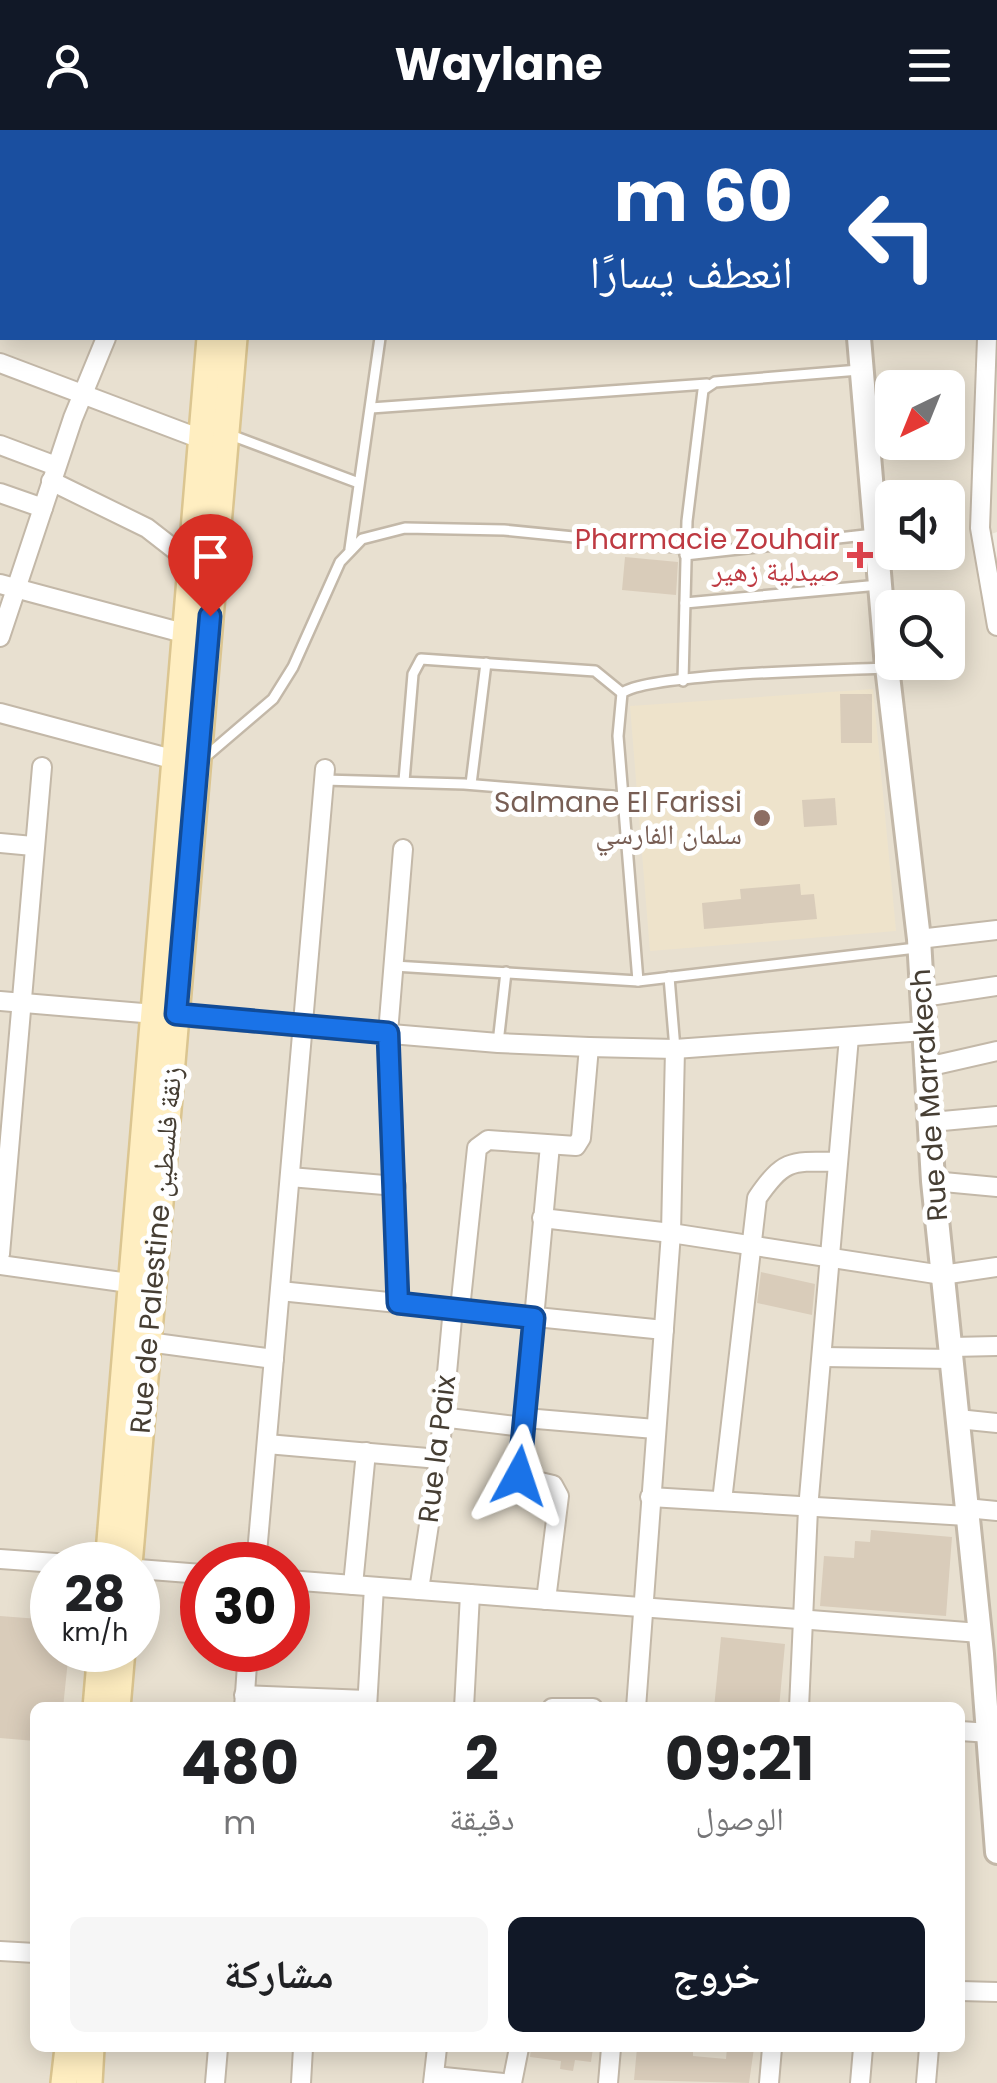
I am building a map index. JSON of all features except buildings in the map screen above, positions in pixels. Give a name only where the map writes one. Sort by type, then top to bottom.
[{"type":"main road","name":"Rue de Palestine زنقة فلسطين","points":[[131,1542],[148,1342],[165,1014],[213,436],[210,340]]},
{"type":"main road","name":"Rue de Palestine زنقة فلسطين","points":[[187,762],[186,634],[192,563],[234,340]]},
{"type":"main road","name":"Rue de Palestine زنقة فلسطين","points":[[110,1542],[129,1283],[165,1014]]},
{"type":"main road","points":[[97,1702],[99,1672]]},
{"type":"main road","points":[[118,1702],[120,1672]]},
{"type":"main road","points":[[64,2083],[68,2052]]},
{"type":"main road","points":[[89,2083],[91,2052]]},
{"type":"street","points":[[0,637],[8,586],[44,508],[82,394],[105,340]]},
{"type":"street","name":"Rue de Marrakech","points":[[860,340],[875,512]]},
{"type":"street","points":[[987,340],[992,402],[982,551],[997,626]]},
{"type":"street","points":[[0,364],[213,436]]},
{"type":"street","points":[[0,445],[147,528],[192,563]]},
{"type":"street","points":[[0,493],[44,508]]},
{"type":"street","name":"Rue de Marrakech","points":[[881,570],[882,590]]},
{"type":"street","points":[[8,586],[186,634]]},
{"type":"street","name":"Rue de Marrakech","points":[[888,680],[919,943],[942,1275],[986,1648],[997,1852]]},
{"type":"street","points":[[0,713],[187,762]]},
{"type":"street","points":[[0,1254],[32,846],[42,767]]},
{"type":"street","points":[[258,1542],[324,774]]},
{"type":"street","points":[[0,843],[32,846]]},
{"type":"street","points":[[398,1303],[388,1033],[403,850]]},
{"type":"street","points":[[919,943],[997,930]]},
{"type":"street","points":[[923,997],[997,986]]},
{"type":"street","points":[[0,1001],[498,1043],[675,1049],[924,1030]]},
{"type":"street","points":[[799,1702],[808,1510],[849,1037]]},
{"type":"street","points":[[546,1600],[559,1492],[553,1485],[519,1476],[550,1145],[572,1147],[580,1142],[589,1046]]},
{"type":"street","points":[[636,1702],[672,1233],[675,1049]]},
{"type":"street","points":[[927,1067],[997,1051]]},
{"type":"street","points":[[932,1122],[997,1116]]},
{"type":"street","name":"Rue la Paix","points":[[418,1590],[477,1148],[488,1140],[550,1145]]},
{"type":"street","points":[[722,1501],[748,1247],[757,1198],[780,1167],[795,1161],[837,1162]]},
{"type":"street","points":[[290,1177],[396,1186]]},
{"type":"street","points":[[933,1181],[997,1187]]},
{"type":"street","points":[[542,1218],[672,1233],[942,1275],[997,1267]]},
{"type":"street","points":[[0,1265],[129,1283]]},
{"type":"street","points":[[280,1292],[664,1330]]},
{"type":"street","points":[[148,1342],[274,1359]]},
{"type":"street","points":[[822,1357],[952,1353],[997,1346]]},
{"type":"street","points":[[441,1418],[656,1429]]},
{"type":"street","points":[[958,1420],[997,1423]]},
{"type":"street","points":[[267,1444],[438,1458]]},
{"type":"street","points":[[352,1585],[366,1452]]},
{"type":"street","points":[[650,1497],[808,1510],[997,1511]]},
{"type":"street","points":[[0,1559],[30,1561]]},
{"type":"street","points":[[310,1582],[803,1620],[986,1648]]},
{"type":"street","points":[[367,1702],[374,1587]]},
{"type":"street","points":[[464,1702],[470,1594]]},
{"type":"street","points":[[246,1672],[244,1701],[285,1702]]},
{"type":"street","points":[[965,1731],[990,1733]]},
{"type":"street","points":[[0,1951],[30,1952]]},
{"type":"street","points":[[965,1991],[997,1992]]},
{"type":"street","points":[[216,2083],[218,2052]]},
{"type":"street","points":[[301,2083],[302,2052]]},
{"type":"street","points":[[436,2052],[433,2080],[503,2083]]},
{"type":"street","points":[[512,2083],[517,2052]]},
{"type":"street","points":[[608,2083],[611,2052]]},
{"type":"street","points":[[770,2083],[772,2052]]},
{"type":"street","points":[[860,2083],[863,2052]]},
{"type":"street","points":[[926,2083],[929,2052]]},
{"type":"lane","points":[[187,762],[273,700],[350,549],[356,482],[380,340]]},
{"type":"lane","points":[[371,408],[862,370]]},
{"type":"lane","points":[[683,680],[685,552],[700,407],[707,384]]},
{"type":"lane","points":[[213,436],[356,482]]},
{"type":"lane","points":[[350,549],[376,533],[405,528],[504,530],[685,552],[875,534]]},
{"type":"lane","points":[[684,604],[882,585]]},
{"type":"lane","points":[[404,781],[416,663],[433,657],[595,672],[622,693]]},
{"type":"lane","points":[[471,784],[486,662]]},
{"type":"lane","points":[[638,981],[618,711],[622,693],[634,686],[683,680],[875,669]]},
{"type":"lane","points":[[324,774],[624,797]]},
{"type":"lane","points":[[394,966],[638,981],[919,943]]},
{"type":"lane","points":[[498,1043],[506,972]]},
{"type":"lane","points":[[669,977],[675,1049]]},
{"type":"shaded area","points":[[0,340],[997,340],[997,532],[991,534],[997,559],[997,2083],[0,2083]]},
{"type":"shaded area","name":"Salmane El Farissi سلمان الفارسي","points":[[873,689],[896,931],[650,951],[630,706]]},
{"type":"place","name":"Pharmacie Zouhair صيدلية زهير","points":[[860,555]]},
{"type":"place","name":"Salmane El Farissi سلمان الفارسي","points":[[762,818]]},
{"type":"route","points":[[210,616],[176,1014],[388,1033],[398,1303],[534,1318],[519,1476]]}]
